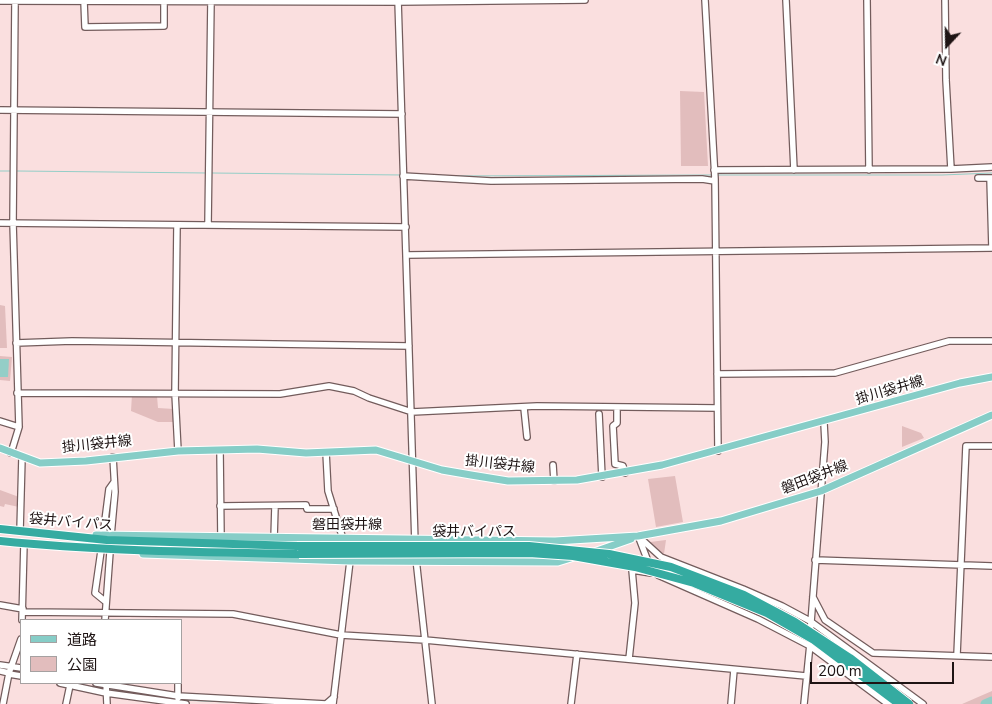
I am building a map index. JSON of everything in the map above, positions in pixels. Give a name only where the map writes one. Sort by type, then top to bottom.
[{"type":"highway","name":"袋井バイパス","points":[[0,529],[107,540],[298,550],[529,546],[609,554],[671,568],[744,595],[795,622],[850,658],[909,704]]},
{"type":"highway","name":"袋井バイパス","points":[[0,540],[61,546],[529,553],[572,556],[635,567],[694,583],[766,613],[814,640],[899,704]]},
{"type":"main road","name":"掛川袋井線","points":[[0,448],[40,462],[178,451],[257,449],[306,453],[376,450],[442,470],[508,481],[554,481],[624,473],[718,451],[824,423],[960,383],[992,377]]},
{"type":"main road","name":"磐田袋井線","points":[[56,535],[71,533],[107,536],[274,539],[415,538],[555,541],[638,536],[721,522],[821,491],[992,415]]},
{"type":"main road","name":"磐田袋井線","points":[[61,546],[110,552],[350,561],[558,562],[638,536]]},
{"type":"street","points":[[1,0],[585,0]]},
{"type":"street","points":[[705,0],[715,171],[718,451]]},
{"type":"street","points":[[786,0],[794,170]]},
{"type":"street","points":[[867,0],[869,170]]},
{"type":"street","points":[[945,0],[946,80],[948,88],[951,169]]},
{"type":"street","points":[[11,453],[19,428],[13,223],[15,1]]},
{"type":"street","points":[[84,1],[84,27],[164,26],[163,1]]},
{"type":"street","points":[[208,225],[211,1]]},
{"type":"street","points":[[398,1],[416,560],[432,704]]},
{"type":"street","points":[[0,110],[402,114]]},
{"type":"street","points":[[715,171],[992,167]]},
{"type":"street","points":[[404,176],[491,181],[715,180]]},
{"type":"street","points":[[407,254],[992,248],[991,178],[978,178]]},
{"type":"street","points":[[0,222],[406,228]]},
{"type":"street","points":[[178,225],[175,393],[178,451]]},
{"type":"street","points":[[717,374],[835,373],[949,341],[992,341]]},
{"type":"street","points":[[16,343],[176,342],[409,346]]},
{"type":"street","points":[[17,393],[280,394],[329,386],[354,391],[391,407],[412,412],[524,408],[717,408]]},
{"type":"street","points":[[524,408],[527,437]]},
{"type":"street","points":[[617,411],[617,423],[614,426],[615,464],[623,466],[624,473]]},
{"type":"street","points":[[599,414],[602,477]]},
{"type":"street","points":[[0,421],[19,428]]},
{"type":"street","points":[[804,704],[810,646],[810,621],[821,491],[824,423]]},
{"type":"street","points":[[957,656],[966,446],[992,446]]},
{"type":"street","points":[[220,450],[221,538]]},
{"type":"street","points":[[326,452],[328,491],[343,539]]},
{"type":"street","points":[[20,531],[22,457]]},
{"type":"street","points":[[107,536],[109,489],[114,482],[113,457]]},
{"type":"street","points":[[553,466],[554,481]]},
{"type":"street","points":[[220,506],[306,505],[307,509],[334,509]]},
{"type":"street","points":[[274,539],[275,506]]},
{"type":"street","points":[[638,536],[648,562],[655,573],[664,579],[758,618],[810,646],[888,704]]},
{"type":"street","points":[[638,536],[661,558],[695,569],[743,589],[810,621],[923,704]]},
{"type":"street","points":[[22,619],[24,543]]},
{"type":"street","points":[[101,551],[95,593],[106,602]]},
{"type":"street","points":[[105,617],[110,552]]},
{"type":"street","points":[[815,560],[992,566]]},
{"type":"street","points":[[65,684],[106,688],[179,701],[326,704],[334,702],[350,561]]},
{"type":"street","points":[[629,659],[635,603],[632,570],[655,573]]},
{"type":"street","points":[[812,596],[824,620],[874,653],[992,656]]},
{"type":"street","points":[[0,605],[23,610],[105,617],[179,617],[233,614],[341,635],[425,640],[806,676]]},
{"type":"street","points":[[2,704],[20,641]]},
{"type":"street","points":[[571,704],[576,654]]},
{"type":"street","points":[[0,665],[20,676]]},
{"type":"street","points":[[0,671],[20,668]]},
{"type":"street","points":[[731,704],[734,670]]},
{"type":"street","points":[[178,684],[179,701]]},
{"type":"street","points":[[66,704],[70,685]]},
{"type":"street","points":[[106,688],[107,704]]},
{"type":"street","points":[[179,701],[186,704]]},
{"type":"green space","points":[[680,91],[704,92],[708,166],[681,166]]},
{"type":"green space","points":[[0,305],[5,306],[7,348],[0,348]]},
{"type":"green space","points":[[0,356],[12,357],[10,381],[0,380]]},
{"type":"green space","points":[[132,394],[157,396],[158,408],[174,409],[173,422],[158,422],[131,411]]},
{"type":"green space","points":[[902,426],[921,433],[924,438],[902,447]]},
{"type":"green space","points":[[675,476],[683,522],[656,527],[648,479]]},
{"type":"green space","points":[[0,490],[19,497],[19,507],[5,504],[4,507],[0,506]]},
{"type":"green space","points":[[666,540],[664,554],[651,546],[650,542]]},
{"type":"green space","points":[[992,691],[992,704],[962,704]]},
{"type":"water","points":[[0,359],[9,359],[8,377],[0,377]]},
{"type":"waterway","points":[[0,171],[12,171]]},
{"type":"waterway","points":[[16,171],[207,173]]},
{"type":"waterway","points":[[211,173],[402,175]]},
{"type":"waterway","points":[[718,175],[942,175],[992,173]]},
{"type":"waterway","points":[[445,176],[711,175]]},
{"type":"waterway","points":[[13,672],[20,673]]},
{"type":"waterway","points":[[78,684],[104,689]]},
{"type":"waterway","points":[[108,689],[134,694]]},
{"type":"waterway","points":[[180,700],[228,702]]},
{"type":"waterway","points":[[985,704],[992,701]]}]
